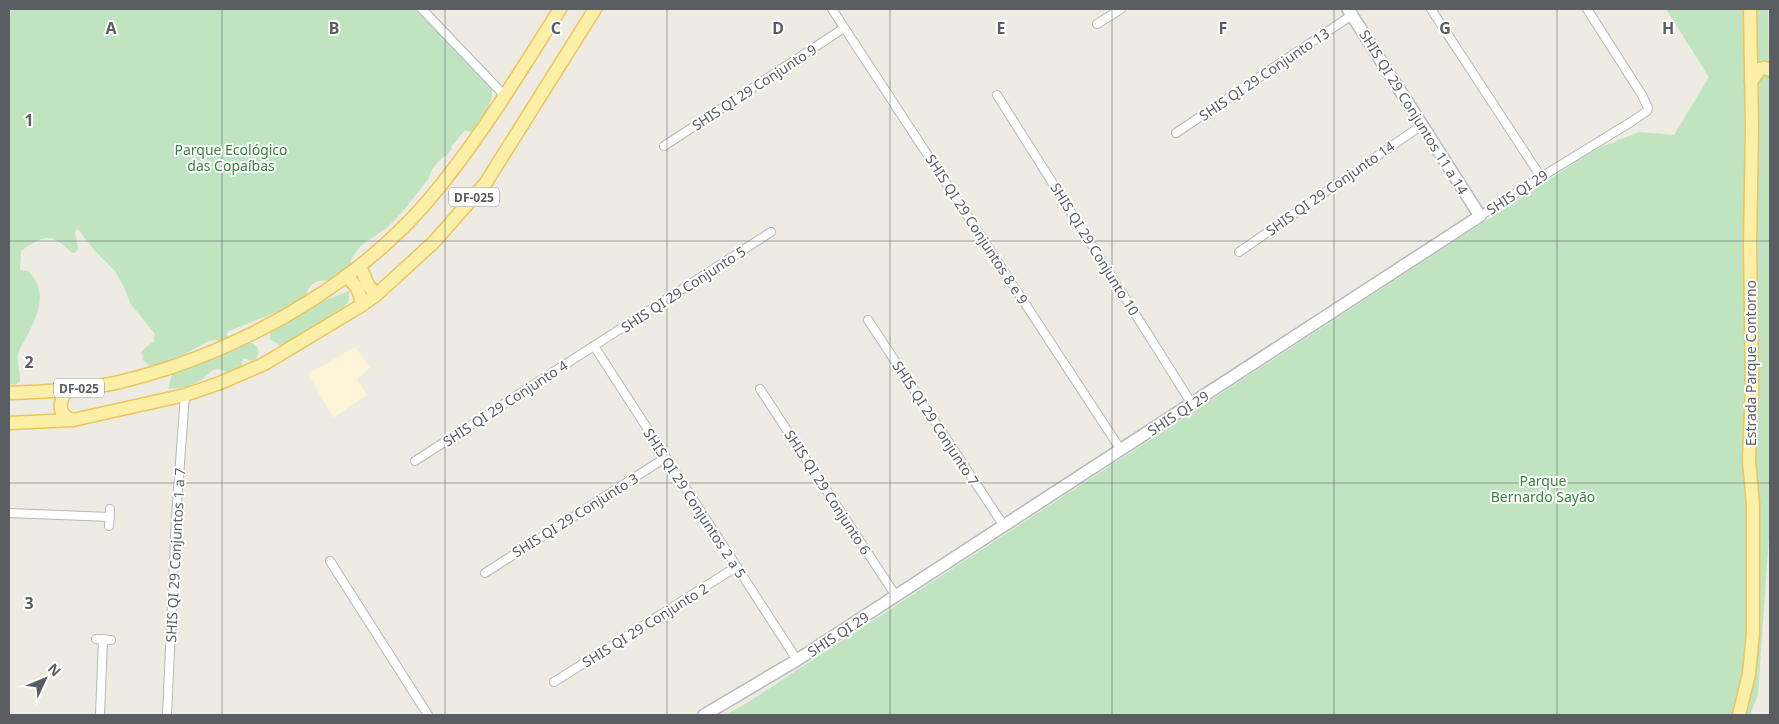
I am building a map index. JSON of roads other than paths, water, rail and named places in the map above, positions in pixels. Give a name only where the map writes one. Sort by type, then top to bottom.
[{"type":"main road","name":"DF-025","points":[[9,393],[67,390],[121,382],[201,357],[263,328],[345,277],[399,232],[466,153],[505,96],[560,9]]},
{"type":"main road","name":"DF-025","points":[[9,423],[74,420],[185,394],[220,383],[264,364],[362,305],[376,295],[434,242],[485,184],[595,9]]},
{"type":"main road","name":"Estrada Parque Contorno","points":[[1739,715],[1749,674],[1753,633],[1753,505],[1749,461],[1752,385],[1750,9]]},
{"type":"main road","points":[[1751,82],[1760,69],[1770,70]]},
{"type":"main road","points":[[360,266],[368,285],[376,295]]},
{"type":"main road","points":[[345,277],[351,280],[358,288],[362,305]]},
{"type":"main road","points":[[67,390],[60,402],[61,410],[64,416],[74,420]]},
{"type":"main road","points":[[43,392],[49,396],[52,402],[52,413],[47,420]]},
{"type":"street","points":[[422,9],[505,96]]},
{"type":"street","name":"SHIS QI 29 Conjuntos 8 e 9","points":[[832,9],[1121,450]]},
{"type":"street","points":[[1097,24],[1121,9]]},
{"type":"street","points":[[1431,9],[1541,177]]},
{"type":"street","name":"SHIS QI 29","points":[[704,715],[797,660],[1480,216],[1644,114],[1648,108],[1637,86],[1587,9]]},
{"type":"street","name":"SHIS QI 29 Conjuntos 11 a 14","points":[[1350,12],[1480,216]]},
{"type":"street","name":"SHIS QI 29 Conjunto 13","points":[[1176,133],[1350,12]]},
{"type":"street","name":"SHIS QI 29 Conjunto 9","points":[[664,146],[844,28]]},
{"type":"street","name":"SHIS QI 29 Conjunto 10","points":[[997,95],[1192,404]]},
{"type":"street","name":"SHIS QI 29 Conjunto 14","points":[[1239,252],[1422,125]]},
{"type":"street","name":"SHIS QI 29 Conjunto 5","points":[[594,346],[771,232]]},
{"type":"street","name":"SHIS QI 29 Conjunto 7","points":[[868,320],[1004,526]]},
{"type":"street","name":"SHIS QI 29 Conjuntos 2 a 5","points":[[594,346],[797,660]]},
{"type":"street","name":"SHIS QI 29 Conjunto 4","points":[[415,461],[594,346]]},
{"type":"street","name":"SHIS QI 29 Conjunto 6","points":[[760,389],[896,596]]},
{"type":"street","name":"SHIS QI 29 Conjuntos 1 a 7","points":[[168,715],[176,517],[185,394]]},
{"type":"street","name":"SHIS QI 29 Conjunto 3","points":[[485,573],[665,458]]},
{"type":"street","points":[[9,513],[110,513],[109,526]]},
{"type":"street","points":[[330,561],[428,715]]},
{"type":"street","name":"SHIS QI 29 Conjunto 2","points":[[554,682],[736,567]]},
{"type":"street","points":[[100,715],[103,639]]},
{"type":"park label","name":"Parque Ecológico das Copaíbas","points":[[231,158]]},
{"type":"park label","name":"Parque Bernardo Sayão","points":[[1543,488]]}]
